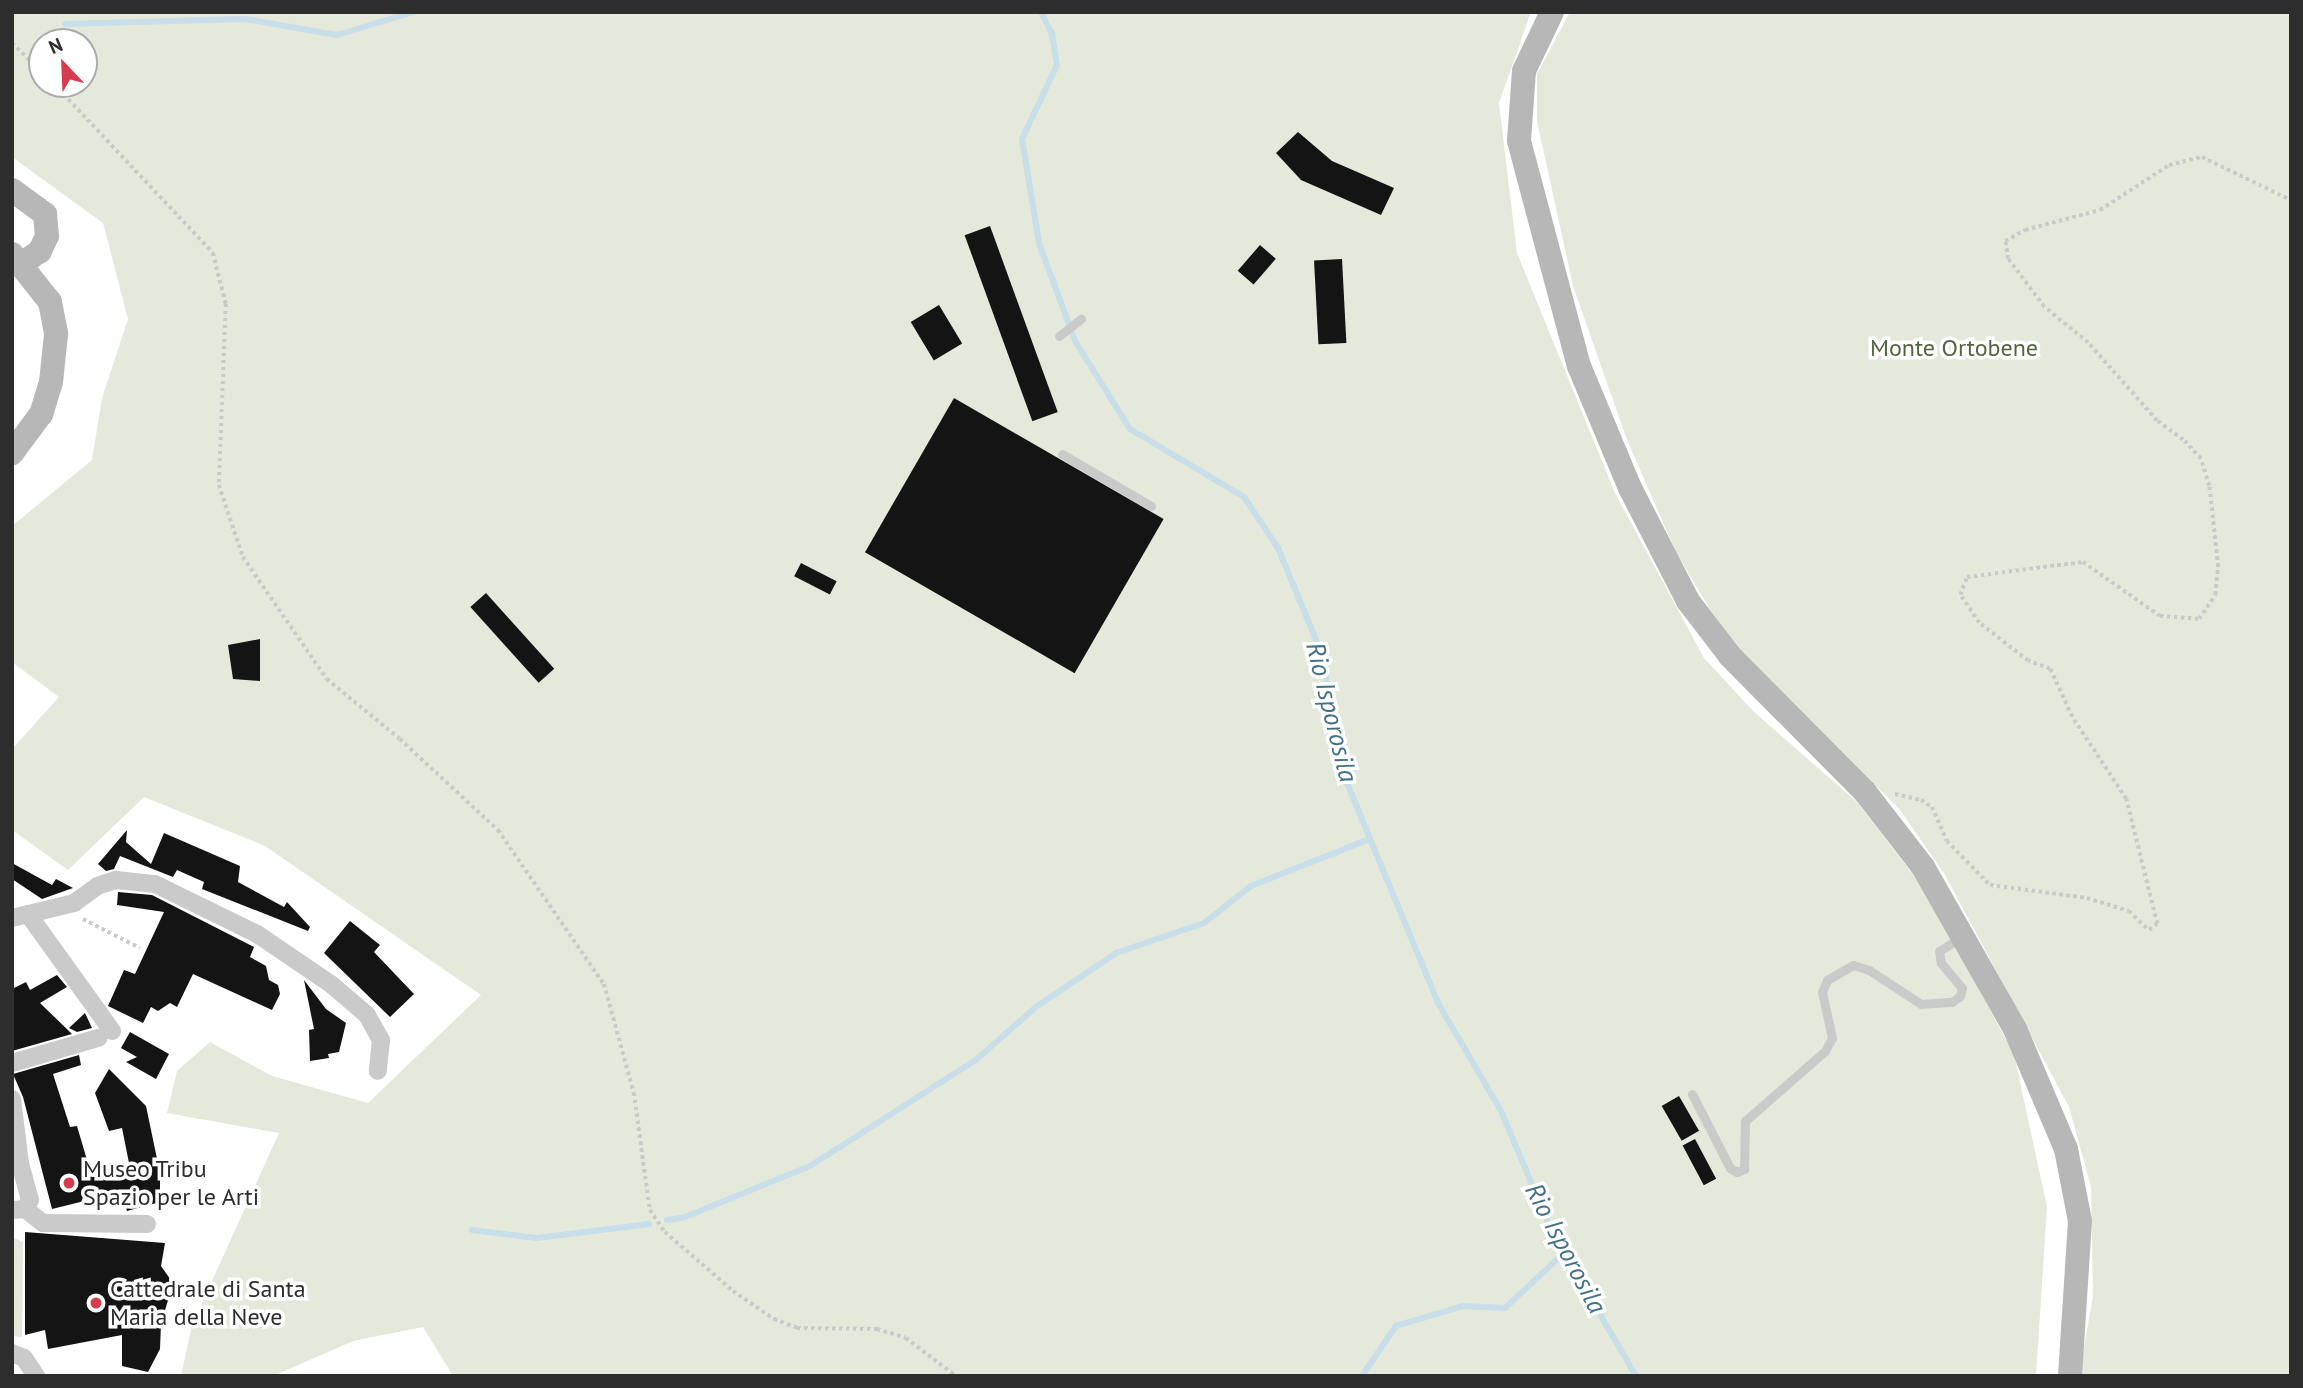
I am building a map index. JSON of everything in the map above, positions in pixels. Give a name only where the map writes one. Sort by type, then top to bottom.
[{"type":"main road","points":[[1552,12],[1524,71],[1519,141],[1579,366],[1630,488],[1709,632],[1865,792],[1923,866],[2021,1041],[2066,1149],[2080,1221],[2070,1376]]},
{"type":"main road","points":[[12,190],[45,214],[47,236],[40,251],[18,258],[50,302],[55,334],[51,382],[41,414],[12,453]]},
{"type":"street","points":[[12,1063],[105,1034],[20,916],[59,907],[116,880],[155,884],[257,934],[366,1014],[381,1040],[378,1071]]},
{"type":"street","points":[[12,1099],[16,1164],[30,1200],[18,1210],[43,1223],[147,1224]]},
{"type":"street","points":[[12,1353],[24,1358],[36,1376]]},
{"type":"lane","points":[[1059,337],[1081,319]]},
{"type":"lane","points":[[1062,454],[1151,506]]},
{"type":"lane","points":[[1692,1094],[1730,1168],[1737,1172],[1744,1169],[1745,1121],[1825,1051],[1832,1038],[1822,992],[1827,980],[1853,965],[1868,970],[1920,1004],[1952,1002],[1960,996],[1962,988],[1941,963],[1939,951],[1963,936]]},
{"type":"path","points":[[12,43],[28,58]]},
{"type":"path","points":[[67,98],[213,253],[226,304],[219,485],[243,557],[327,678],[400,739],[498,830],[604,984],[634,1093],[650,1210],[665,1232],[774,1319],[797,1328],[877,1329],[906,1338],[956,1376]]},
{"type":"path","points":[[1865,792],[1901,794],[1932,807],[1947,841],[1990,885],[2087,898],[2129,911],[2149,930],[2157,924],[2126,799],[2072,717],[2050,668],[2028,661],[1979,623],[1959,595],[1967,578],[1997,570],[2083,562],[2160,616],[2199,619],[2215,595],[2218,567],[2209,486],[2201,459],[2157,421],[2088,344],[2044,307],[2008,259],[2005,241],[2025,230],[2100,210],[2169,165],[2202,157],[2291,200]]},
{"type":"path","points":[[59,907],[140,948]]},
{"type":"green space","points":[[12,12],[1531,12],[1499,103],[1517,253],[1615,493],[1704,658],[1754,712],[1857,802],[1924,889],[2014,1054],[2047,1207],[2036,1376],[453,1376],[423,1327],[353,1341],[273,1376],[181,1376],[192,1325],[279,1133],[167,1113],[177,1071],[210,1042],[272,1076],[368,1103],[481,995],[265,846],[144,797],[68,870],[12,830],[12,749],[59,697],[12,662],[12,526],[92,460],[102,398],[128,319],[103,223],[12,157]]},
{"type":"green space","name":"Monte Ortobene","points":[[1570,12],[2291,12],[2291,1376],[2079,1376],[2093,1296],[2091,1187],[2069,1107],[1945,875],[1900,810],[1740,650],[1711,611],[1676,552],[1627,440],[1573,286],[1537,121],[1537,74]]},
{"type":"green space","points":[[12,1237],[23,1242],[22,1337],[12,1336]]},
{"type":"building","points":[[1298,132],[1332,161],[1394,188],[1381,215],[1301,180],[1276,153]]},
{"type":"building","points":[[990,226],[1058,412],[1032,421],[965,235]]},
{"type":"building","points":[[1260,245],[1276,259],[1254,284],[1238,271]]},
{"type":"building","points":[[1342,259],[1346,343],[1318,344],[1314,260]]},
{"type":"building","points":[[939,305],[962,344],[934,361],[911,322]]},
{"type":"building","points":[[954,398],[1164,519],[1075,673],[865,552]]},
{"type":"building","points":[[801,563],[837,581],[830,595],[794,576]]},
{"type":"building","points":[[486,593],[554,669],[539,683],[470,607]]},
{"type":"building","points":[[260,639],[260,681],[233,679],[228,645]]},
{"type":"building","points":[[127,830],[126,842],[151,864],[164,833],[240,866],[238,882],[284,907],[287,902],[310,927],[308,931],[202,889],[204,882],[177,870],[173,877],[120,856],[114,869],[106,871],[98,864]]},
{"type":"building","points":[[12,863],[52,885],[56,879],[73,888],[42,899],[12,879]]},
{"type":"building","points":[[118,892],[152,895],[254,947],[250,957],[266,966],[269,980],[278,985],[280,994],[272,1010],[193,974],[177,1007],[170,1003],[158,1011],[151,1007],[143,1023],[108,1006],[124,970],[135,974],[164,912],[117,905]]},
{"type":"building","points":[[350,921],[380,945],[374,952],[414,994],[390,1017],[324,953]]},
{"type":"building","points":[[57,975],[67,987],[40,1003],[72,1034],[12,1051],[12,989],[26,982],[30,990]]},
{"type":"building","points":[[304,980],[326,1009],[346,1023],[339,1052],[328,1054],[329,1058],[310,1061],[309,1030],[314,1029]]},
{"type":"building","points":[[85,1013],[92,1028],[77,1032],[69,1028]]},
{"type":"building","points":[[130,1032],[169,1054],[156,1079],[126,1062],[137,1057],[121,1048]]},
{"type":"building","points":[[79,1055],[81,1065],[53,1074],[70,1127],[77,1126],[92,1177],[130,1168],[122,1128],[109,1131],[95,1093],[109,1069],[146,1106],[160,1173],[160,1202],[127,1211],[121,1192],[52,1209],[23,1097],[13,1074]]},
{"type":"building","points":[[1679,1096],[1699,1131],[1682,1141],[1662,1106]]},
{"type":"building","points":[[1695,1139],[1716,1179],[1704,1185],[1683,1146]]},
{"type":"building","name":"Cattedrale di Santa Maria della Neve","points":[[25,1232],[165,1243],[161,1266],[173,1283],[161,1324],[160,1349],[148,1372],[122,1366],[122,1335],[48,1349],[45,1330],[25,1335]]},
{"type":"waterway","points":[[65,24],[245,19],[337,35],[413,12]]},
{"type":"waterway","name":"Rio Isporosila","points":[[1041,12],[1052,34],[1057,65],[1022,139],[1039,243],[1075,341],[1130,429],[1244,497],[1278,548],[1321,652],[1347,783],[1438,1003],[1501,1111],[1553,1234],[1636,1376]]},
{"type":"waterway","points":[[667,1220],[685,1217],[810,1166],[977,1059],[1036,1007],[1116,953],[1204,923],[1251,886],[1370,839]]},
{"type":"waterway","points":[[472,1230],[537,1238],[649,1224]]},
{"type":"waterway","points":[[1362,1376],[1396,1326],[1463,1306],[1505,1308],[1564,1253]]},
{"type":"place","name":"Museo Tribu Spazio per le Arti","points":[[69,1183]]},
{"type":"place","name":"Cattedrale di Santa Maria della Neve","points":[[96,1303]]}]
